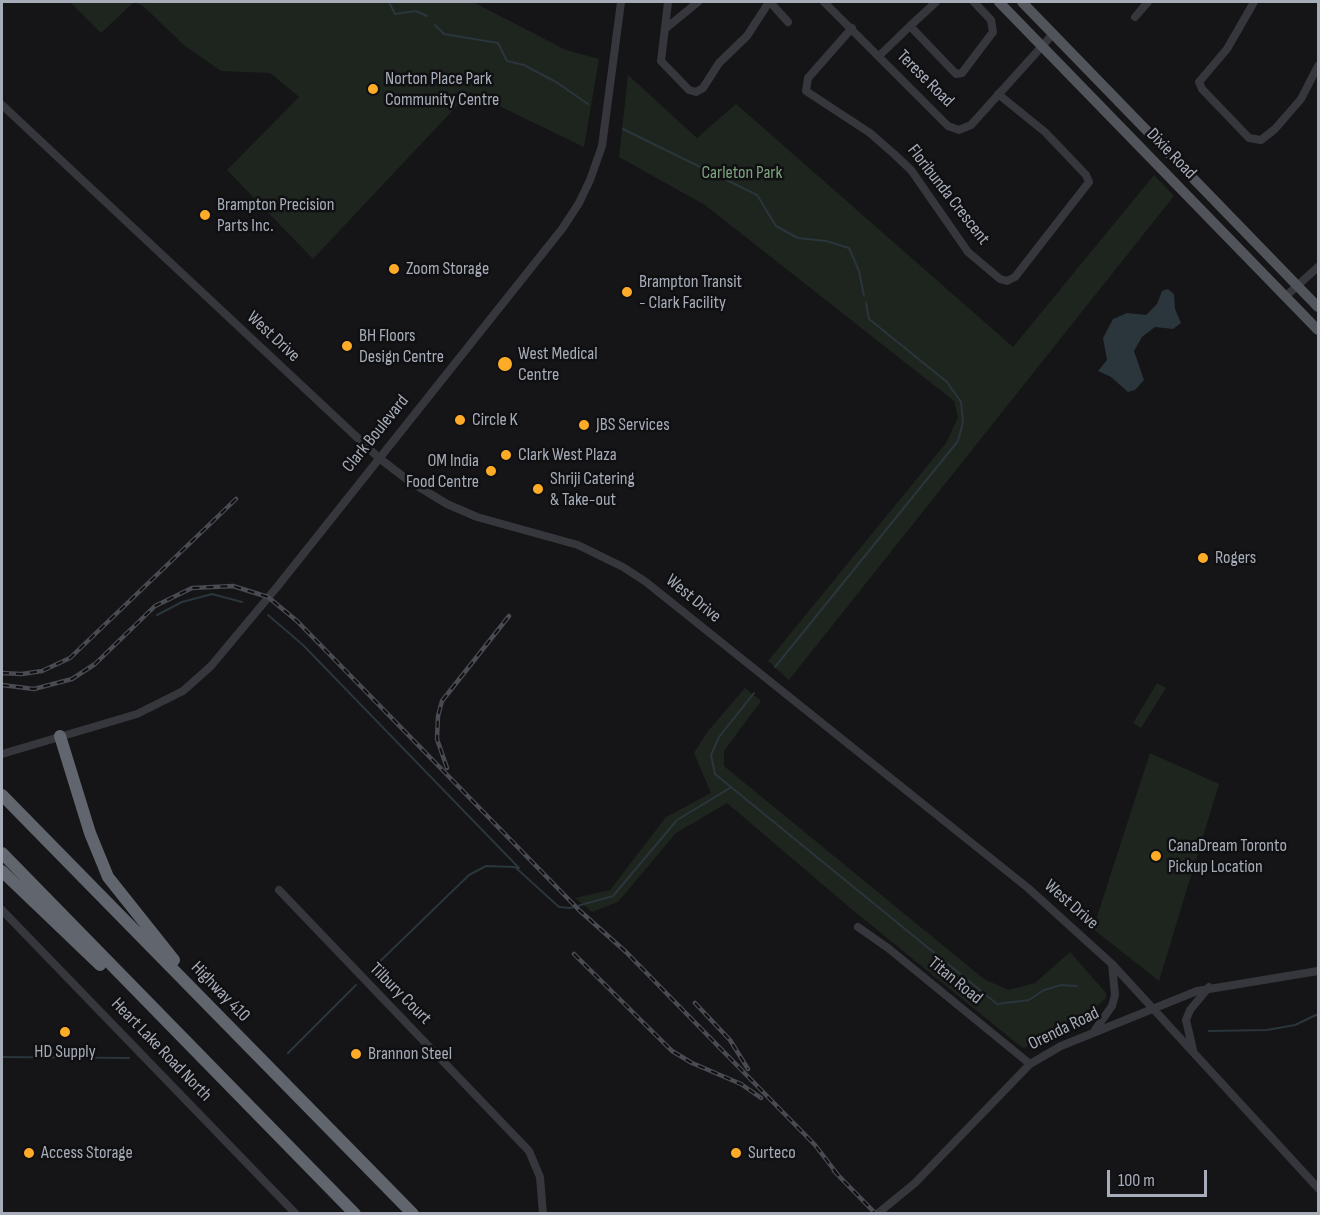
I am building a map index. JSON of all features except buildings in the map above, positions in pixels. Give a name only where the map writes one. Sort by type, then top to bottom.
[{"type":"highway","points":[[60,736],[90,833],[108,877],[173,958],[197,993]]},
{"type":"highway","name":"Highway 410","points":[[2,795],[413,1214]]},
{"type":"highway","points":[[2,853],[355,1214]]},
{"type":"highway","points":[[2,871],[108,973],[142,997]]},
{"type":"main road","name":"Dixie Road","points":[[999,2],[1318,330]]},
{"type":"main road","name":"Dixie Road","points":[[1022,2],[1318,307]]},
{"type":"street","name":"Clark Boulevard","points":[[2,754],[137,714],[162,704],[196,681],[277,587],[562,229],[579,203],[597,164],[604,137],[621,2]]},
{"type":"street","points":[[668,2],[661,61],[689,90],[696,92],[703,88],[719,63],[747,36],[770,2],[788,22]]},
{"type":"street","points":[[665,29],[698,2]]},
{"type":"street","name":"Terese Road","points":[[824,2],[953,129],[966,129],[1053,34]]},
{"type":"street","points":[[879,56],[936,2]]},
{"type":"street","points":[[910,26],[956,74],[962,73],[993,32],[991,20],[974,2]]},
{"type":"street","points":[[1135,17],[1148,2]]},
{"type":"street","points":[[1254,2],[1227,49],[1199,82],[1202,89],[1249,138],[1261,140],[1275,129],[1301,99],[1318,66]]},
{"type":"street","name":"Floribunda Crescent","points":[[852,28],[808,78],[806,91],[870,133],[911,170],[968,252],[1000,279],[1007,281],[1015,277],[1089,182],[1086,175],[1045,132],[998,94]]},
{"type":"street","name":"West Drive","points":[[2,105],[379,458],[417,487],[447,504],[487,520],[578,545],[623,567],[1028,888],[1112,964],[1318,1188]]},
{"type":"street","points":[[1286,296],[1318,267]]},
{"type":"street","name":"Tilbury Court","points":[[279,890],[529,1151],[540,1177],[543,1214]]},
{"type":"street","name":"Heart Lake Road North","points":[[2,910],[296,1214]]},
{"type":"street","name":"Titan Road","points":[[858,927],[888,948],[1030,1064]]},
{"type":"street","points":[[1095,1030],[1112,1006],[1115,995],[1112,964]]},
{"type":"street","name":"Orenda Road","points":[[877,1214],[915,1183],[1030,1064],[1095,1030],[1209,987],[1318,971]]},
{"type":"street","points":[[1194,1053],[1186,1020],[1190,1010],[1209,987]]},
{"type":"green space","points":[[70,2],[134,2],[101,33]]},
{"type":"green space","points":[[135,2],[473,2],[566,50],[599,59],[584,147],[470,92],[313,259],[227,170],[299,97],[270,73],[221,71],[185,46],[143,6]]},
{"type":"green space","name":"Carleton Park","points":[[628,75],[697,138],[736,104],[1013,347],[1154,175],[1174,196],[789,680],[768,661],[946,443],[958,417],[954,401],[705,205],[619,157]]},
{"type":"green space","points":[[1157,683],[1166,688],[1141,728],[1133,723]]},
{"type":"green space","points":[[745,688],[761,701],[724,751],[724,766],[984,979],[1008,990],[1035,983],[1070,952],[1106,993],[1106,998],[1098,1005],[1024,1048],[1020,1046],[849,907],[727,803],[676,833],[618,902],[592,912],[575,898],[610,890],[666,817],[711,793],[694,753],[708,731]]},
{"type":"green space","points":[[1150,753],[1219,784],[1159,981],[1093,929]]},
{"type":"shaded area","points":[[1168,289],[1174,294],[1175,309],[1181,323],[1173,329],[1155,327],[1142,337],[1134,351],[1144,380],[1135,390],[1128,392],[1111,377],[1098,371],[1107,360],[1103,338],[1113,319],[1127,313],[1146,315],[1157,304],[1162,291]]},
{"type":"waterway","points":[[389,2],[395,14],[416,11],[427,16]]},
{"type":"waterway","points":[[435,25],[444,34],[498,43],[507,61],[524,65],[556,82],[588,104]]},
{"type":"waterway","points":[[623,129],[757,195],[776,226],[798,238],[826,241],[849,248],[859,271],[864,296]]},
{"type":"waterway","points":[[775,667],[958,441],[963,422],[961,402],[947,382],[869,319],[866,303]]},
{"type":"waterway","points":[[157,615],[182,602],[212,594],[242,602]]},
{"type":"waterway","points":[[268,615],[303,645],[519,868]]},
{"type":"waterway","points":[[754,693],[719,737],[711,755],[715,774],[997,1004],[1029,1000],[1044,990],[1061,985],[1077,986]]},
{"type":"waterway","points":[[369,972],[469,875],[486,866],[515,867],[559,907],[570,908],[613,896],[677,820],[730,788]]},
{"type":"waterway","points":[[288,1053],[356,985]]},
{"type":"waterway","points":[[1209,1031],[1267,1030],[1295,1025],[1318,1014]]},
{"type":"waterway","points":[[2,1057],[129,1058]]},
{"type":"railway","points":[[2,673],[22,674],[42,671],[70,658],[236,499]]},
{"type":"railway","points":[[2,685],[34,689],[72,679],[95,664],[155,606],[192,588],[233,586],[268,597],[297,621],[580,911],[626,952],[815,1145],[838,1175]]},
{"type":"railway","points":[[447,768],[437,739],[438,716],[442,701],[509,616]]},
{"type":"railway","points":[[574,954],[672,1051],[692,1063],[741,1084],[761,1098]]},
{"type":"railway","points":[[695,1003],[730,1040],[748,1069]]},
{"type":"railway","points":[[834,1171],[876,1214]]},
{"type":"place","name":"Norton Place Park Community Centre","points":[[373,89]]},
{"type":"place","name":"Brampton Precision Parts Inc.","points":[[205,215]]},
{"type":"place","name":"Zoom Storage","points":[[394,269]]},
{"type":"place","name":"Brampton Transit - Clark Facility","points":[[627,292]]},
{"type":"place","name":"BH Floors Design Centre","points":[[347,346]]},
{"type":"place","name":"West Medical Centre","points":[[505,364]]},
{"type":"place","name":"Circle K","points":[[460,420]]},
{"type":"place","name":"JBS Services","points":[[584,425]]},
{"type":"place","name":"Clark West Plaza","points":[[506,455]]},
{"type":"place","name":"OM India Food Centre","points":[[491,471]]},
{"type":"place","name":"Shriji Catering & Take-out","points":[[538,489]]},
{"type":"place","name":"Rogers","points":[[1203,558]]},
{"type":"place","name":"CanaDream Toronto Pickup Location","points":[[1156,856]]},
{"type":"place","name":"HD Supply","points":[[65,1032]]},
{"type":"place","name":"Brannon Steel","points":[[356,1054]]},
{"type":"place","name":"Access Storage","points":[[29,1153]]},
{"type":"place","name":"Surteco","points":[[736,1153]]}]
